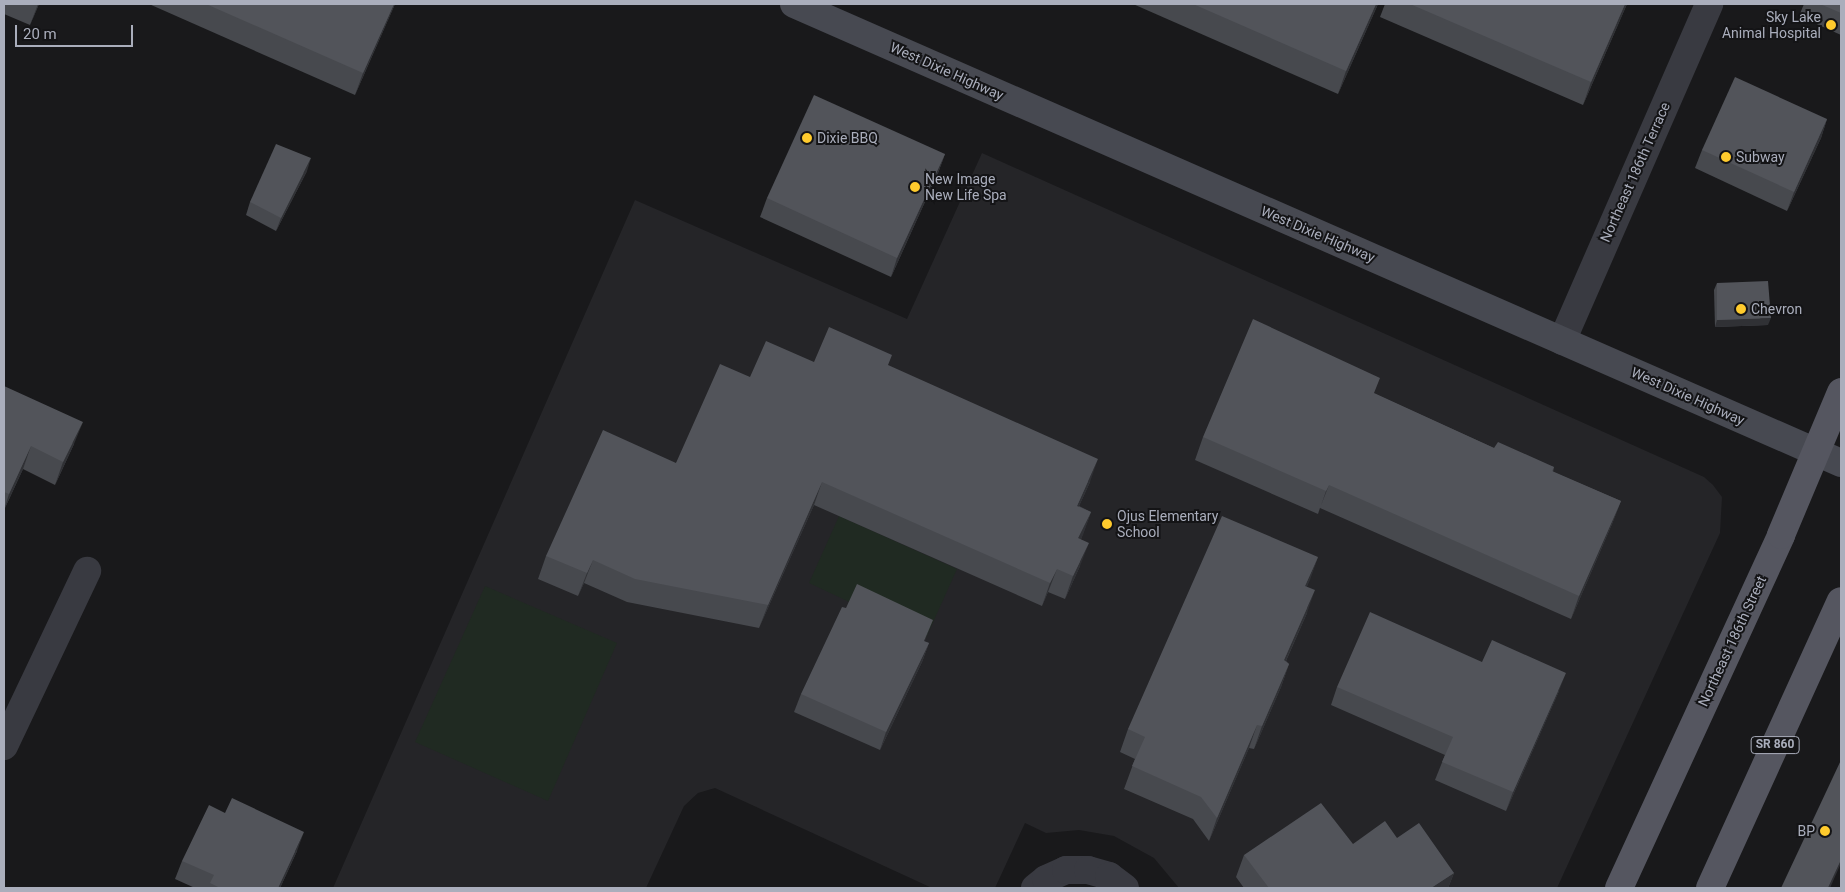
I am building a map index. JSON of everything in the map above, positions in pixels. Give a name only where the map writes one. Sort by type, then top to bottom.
[{"type":"main road","name":"Northeast 186th Street","points":[[1618,888],[1777,544],[1841,392]]},
{"type":"main road","name":"SR 860","points":[[1710,888],[1841,601]]},
{"type":"street","name":"West Dixie Highway","points":[[794,4],[1841,464]]},
{"type":"street","name":"Northeast 186th Terrace","points":[[1562,341],[1709,4]]},
{"type":"street","points":[[4,746],[88,571]]},
{"type":"street","points":[[1035,888],[1046,879],[1066,870],[1088,870],[1109,876],[1125,888]]},
{"type":"shaded area","name":"Ojus Elementary School","points":[[982,153],[1704,477],[1713,485],[1722,497],[1720,533],[1557,888],[1179,888],[1154,858],[1114,836],[1079,830],[1046,833],[1025,823],[995,888],[932,888],[715,788],[698,793],[684,806],[646,888],[333,888],[635,200],[907,319]]},
{"type":"shaded area","points":[[839,516],[957,569],[926,638],[809,583]]},
{"type":"shaded area","points":[[485,586],[617,643],[548,801],[415,742]]},
{"type":"building","points":[[206,4],[394,4],[363,73]]},
{"type":"building","points":[[1193,4],[1376,4],[1346,71]]},
{"type":"building","points":[[1410,4],[1625,4],[1591,82]]},
{"type":"building","points":[[1820,4],[1841,4],[1841,13]]},
{"type":"building","points":[[1735,77],[1827,119],[1794,192],[1702,150]]},
{"type":"building","points":[[814,95],[945,154],[897,258],[767,198]]},
{"type":"building","points":[[276,144],[311,158],[281,218],[250,202]]},
{"type":"building","name":"Chevron","points":[[1768,281],[1771,318],[1717,320],[1717,283]]},
{"type":"building","points":[[1253,319],[1380,378],[1374,393],[1494,448],[1498,442],[1554,467],[1552,471],[1621,501],[1579,596],[1329,485],[1326,491],[1203,437]]},
{"type":"building","points":[[829,327],[892,355],[888,365],[1098,459],[1077,506],[1091,512],[1078,538],[1089,543],[1073,576],[1057,569],[1050,583],[822,482],[768,605],[635,579],[593,560],[587,573],[546,556],[603,430],[676,463],[720,364],[750,377],[766,341],[814,362]]},
{"type":"building","points":[[4,386],[83,422],[63,462],[31,446],[9,494],[4,492]]},
{"type":"building","points":[[1222,516],[1318,557],[1305,586],[1315,590],[1284,660],[1289,664],[1262,726],[1257,725],[1217,818],[1201,797],[1132,766],[1145,737],[1128,729]]},
{"type":"building","points":[[857,584],[933,620],[924,641],[929,643],[886,732],[801,694],[842,607],[846,608]]},
{"type":"building","points":[[1370,612],[1482,662],[1492,640],[1566,673],[1513,792],[1442,762],[1453,737],[1337,687]]},
{"type":"building","name":"BP","points":[[1841,760],[1841,860],[1828,888],[1781,888]]},
{"type":"building","points":[[232,798],[304,832],[278,888],[220,888],[210,883],[214,875],[182,861],[209,805],[225,813]]},
{"type":"building","points":[[1321,803],[1353,844],[1385,821],[1397,838],[1419,823],[1454,873],[1431,888],[1269,888],[1244,855]]},
{"type":"place","name":"Sky Lake Animal Hospital","points":[[1831,25]]},
{"type":"place","name":"Dixie BBQ","points":[[807,138]]},
{"type":"place","name":"Subway","points":[[1726,157]]},
{"type":"place","name":"New Image New Life Spa","points":[[915,187]]},
{"type":"place","name":"Chevron","points":[[1741,309]]},
{"type":"place","name":"Ojus Elementary School","points":[[1107,524]]},
{"type":"place","name":"BP","points":[[1825,831]]}]
